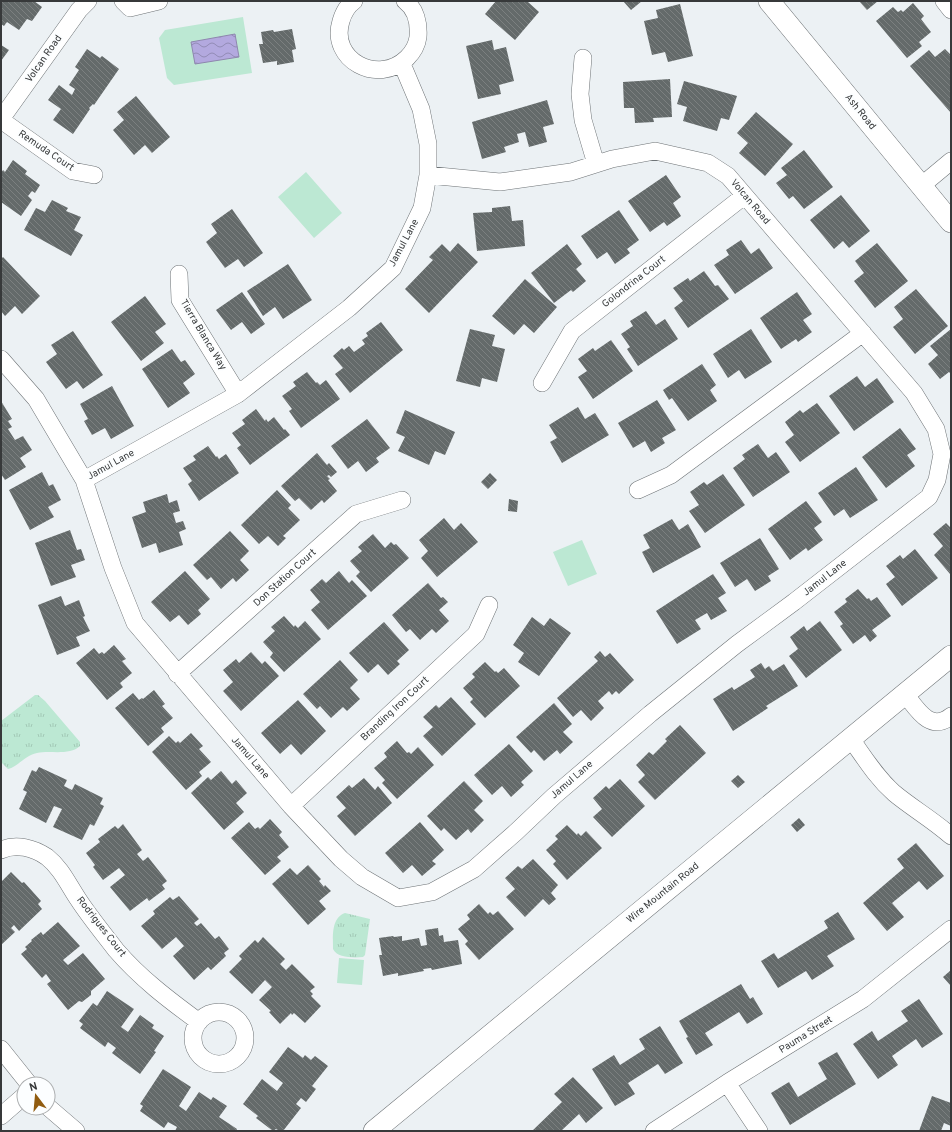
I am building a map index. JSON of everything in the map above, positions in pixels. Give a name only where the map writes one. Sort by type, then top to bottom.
[{"type":"main road","name":"Ash Road","points":[[769,1],[951,222]]},
{"type":"main road","name":"Wire Mountain Road","points":[[374,1131],[951,656]]},
{"type":"street","name":"Volcan Road","points":[[1,120],[79,10],[88,1]]},
{"type":"street","points":[[123,1],[130,8],[159,1]]},
{"type":"street","points":[[944,1],[951,10]]},
{"type":"street","points":[[351,2],[343,14],[339,26],[340,39],[344,52],[353,61],[364,68],[377,71],[390,69],[402,64],[411,54],[417,42],[419,28],[416,15],[408,2]]},
{"type":"street","points":[[583,58],[580,94],[583,120],[596,164]]},
{"type":"street","name":"Jamul Lane","points":[[402,64],[421,110],[428,144],[428,175],[422,208],[393,268],[349,308],[238,394],[84,480],[113,568],[135,623],[291,806],[341,859],[362,877],[398,898],[432,892],[474,869],[554,796],[650,714],[737,644],[800,597],[929,496],[937,480],[942,454]]},
{"type":"street","name":"Remuda Court","points":[[1,120],[73,171],[94,174]]},
{"type":"street","name":"Volcan Road","points":[[428,175],[500,182],[571,172],[612,159],[655,151],[708,163],[728,176],[914,393],[936,429],[942,454]]},
{"type":"street","points":[[921,186],[951,160]]},
{"type":"street","name":"Golondrina Court","points":[[542,383],[572,331],[744,196]]},
{"type":"street","name":"Tierra Blanca Way","points":[[179,274],[180,300],[238,394]]},
{"type":"street","points":[[638,490],[671,475],[863,333]]},
{"type":"street","points":[[1,359],[36,399],[84,480]]},
{"type":"street","name":"Don Station Court","points":[[177,674],[356,514],[402,500]]},
{"type":"street","name":"Branding Iron Court","points":[[291,806],[476,634],[489,605]]},
{"type":"street","points":[[905,694],[923,716],[931,721],[938,722],[946,720],[951,716]]},
{"type":"street","points":[[851,739],[873,771],[894,792],[939,825],[951,836]]},
{"type":"street","name":"Rodrigues Court","points":[[1,850],[24,846],[47,857],[63,874],[78,899],[117,951],[155,990],[199,1022]]},
{"type":"street","name":"Pauma Street","points":[[654,1131],[727,1083],[863,999],[951,929]]},
{"type":"street","points":[[1,1049],[23,1076]]},
{"type":"street","points":[[727,1083],[759,1131]]},
{"type":"street","points":[[1,1116],[16,1103]]},
{"type":"street","points":[[56,1114],[76,1131]]},
{"type":"green space","points":[[243,17],[252,73],[174,85],[167,78],[159,38],[165,30]]},
{"type":"green space","points":[[306,172],[342,213],[314,238],[278,197]]},
{"type":"green space","points":[[582,540],[597,574],[568,586],[553,552]]},
{"type":"green space","points":[[35,695],[38,695],[45,701],[80,742],[80,746],[71,751],[42,752],[33,754],[12,768],[8,769],[1,762],[1,721]]},
{"type":"green space","points":[[345,913],[370,919],[365,955],[363,957],[342,956],[333,949],[333,933],[335,923],[340,915]]},
{"type":"green space","points":[[339,958],[364,960],[362,985],[337,983]]},
{"type":"water","points":[[235,34],[239,57],[195,64],[191,42]]},
{"type":"building","points":[[1,1],[34,1],[42,7],[32,21],[27,19],[19,30],[7,22],[4,26],[1,24]]},
{"type":"building","points":[[496,1],[530,1],[528,2],[539,12],[515,40],[485,14]]},
{"type":"building","points":[[623,1],[642,1],[631,10]]},
{"type":"building","points":[[859,1],[878,1],[867,10]]},
{"type":"building","points":[[913,3],[924,16],[921,19],[931,32],[919,42],[922,46],[907,58],[876,21],[893,7],[898,12],[901,10],[903,12]]},
{"type":"building","points":[[680,4],[693,56],[668,62],[665,52],[652,55],[644,21],[658,18],[656,10]]},
{"type":"building","points":[[292,29],[296,49],[292,50],[294,62],[277,65],[277,61],[263,63],[259,44],[263,44],[261,32],[273,30],[274,32]]},
{"type":"building","points":[[492,40],[494,50],[506,47],[514,81],[499,85],[501,94],[478,99],[466,46]]},
{"type":"building","points":[[1,45],[9,50],[1,61]]},
{"type":"building","points":[[87,49],[100,58],[102,56],[119,69],[94,105],[93,104],[89,108],[90,109],[73,134],[53,120],[61,109],[48,100],[59,85],[72,95],[75,89],[69,85],[79,70],[75,67]]},
{"type":"building","points":[[945,49],[951,55],[951,113],[910,66],[929,50],[935,57]]},
{"type":"building","points":[[670,79],[672,117],[653,118],[654,122],[635,123],[634,108],[624,108],[623,82]]},
{"type":"building","points":[[684,81],[737,96],[729,120],[721,118],[717,131],[683,121],[687,107],[677,104]]},
{"type":"building","points":[[136,96],[170,137],[152,153],[145,145],[134,155],[113,130],[124,120],[117,112]]},
{"type":"building","points":[[547,100],[554,124],[543,127],[547,142],[529,147],[525,132],[517,134],[519,142],[504,147],[506,152],[482,159],[472,122]]},
{"type":"building","points":[[756,112],[793,144],[765,176],[739,153],[748,143],[737,133]]},
{"type":"building","points":[[804,150],[833,187],[804,209],[793,196],[789,199],[776,183],[787,175],[781,168]]},
{"type":"building","points":[[13,160],[27,171],[25,174],[40,185],[35,193],[32,191],[28,196],[32,200],[21,216],[1,202],[1,173],[3,170],[5,172]]},
{"type":"building","points":[[666,175],[681,197],[673,203],[681,216],[667,226],[664,222],[650,232],[628,201]]},
{"type":"building","points":[[841,195],[870,231],[849,248],[843,241],[834,249],[810,220]]},
{"type":"building","points":[[52,200],[68,208],[66,211],[81,217],[74,230],[83,235],[71,256],[24,230],[36,208],[45,212]]},
{"type":"building","points":[[510,206],[512,221],[523,220],[525,246],[477,251],[473,213],[492,212],[492,208]]},
{"type":"building","points":[[232,209],[263,253],[244,267],[238,259],[225,268],[206,242],[217,233],[211,224]]},
{"type":"building","points":[[619,210],[639,240],[627,249],[630,253],[615,264],[607,252],[597,259],[581,236]]},
{"type":"building","points":[[741,240],[751,254],[759,248],[773,268],[735,294],[714,265],[729,255],[726,250]]},
{"type":"building","points":[[458,243],[478,262],[429,313],[405,289],[433,260],[429,257],[442,244],[450,252]]},
{"type":"building","points":[[877,243],[908,281],[875,308],[854,281],[864,273],[855,261]]},
{"type":"building","points":[[567,244],[582,264],[576,269],[586,281],[573,292],[571,290],[554,303],[531,273]]},
{"type":"building","points":[[3,257],[40,296],[22,314],[15,306],[5,316],[1,311],[1,259]]},
{"type":"building","points":[[288,264],[312,300],[283,319],[275,307],[263,316],[247,291]]},
{"type":"building","points":[[704,271],[715,286],[718,285],[729,299],[688,328],[674,308],[683,301],[673,288],[688,278],[690,281]]},
{"type":"building","points":[[525,279],[557,307],[534,333],[524,324],[514,335],[492,316]]},
{"type":"building","points":[[916,289],[948,326],[915,354],[893,327],[903,319],[894,307]]},
{"type":"building","points":[[242,292],[265,324],[251,334],[242,322],[231,330],[216,310]]},
{"type":"building","points":[[797,292],[812,314],[803,320],[812,332],[798,342],[796,339],[781,349],[760,318]]},
{"type":"building","points":[[145,296],[166,324],[155,332],[164,343],[141,361],[111,322]]},
{"type":"building","points":[[646,311],[656,325],[665,319],[678,339],[638,366],[627,349],[630,347],[621,334],[633,326],[630,321]]},
{"type":"building","points":[[381,322],[403,350],[350,393],[335,374],[343,368],[333,356],[342,348],[344,350],[349,346],[354,352],[365,344],[362,340],[368,336],[366,333]]},
{"type":"building","points":[[470,329],[495,335],[492,346],[505,349],[497,382],[482,378],[480,387],[456,381]]},
{"type":"building","points":[[751,329],[772,362],[745,379],[739,370],[728,378],[713,354]]},
{"type":"building","points":[[951,329],[951,374],[949,372],[940,379],[928,364],[938,355],[930,346]]},
{"type":"building","points":[[73,331],[103,375],[83,389],[77,381],[66,389],[46,362],[57,354],[51,345]]},
{"type":"building","points":[[611,340],[633,371],[593,399],[578,377],[587,371],[578,359],[593,348],[595,351]]},
{"type":"building","points":[[172,349],[181,362],[185,360],[195,374],[183,383],[190,393],[168,408],[142,369]]},
{"type":"building","points":[[702,364],[716,385],[710,390],[717,401],[688,421],[672,398],[669,400],[663,390]]},
{"type":"building","points":[[307,372],[316,383],[317,382],[320,385],[326,380],[340,399],[301,428],[289,411],[292,409],[282,396],[296,386],[293,382]]},
{"type":"building","points":[[857,376],[865,387],[877,378],[894,402],[854,431],[829,396]]},
{"type":"building","points":[[112,386],[134,426],[111,439],[105,428],[92,435],[84,421],[88,419],[80,404]]},
{"type":"building","points":[[657,400],[676,430],[662,438],[665,443],[651,452],[645,441],[633,448],[618,423]]},
{"type":"building","points":[[1,401],[12,419],[8,421],[12,427],[8,429],[15,440],[23,436],[32,450],[20,458],[26,467],[5,480],[1,474]]},
{"type":"building","points":[[817,403],[840,433],[800,462],[785,442],[794,435],[785,422],[800,410],[803,413]]},
{"type":"building","points":[[578,407],[585,419],[595,413],[609,435],[562,463],[550,442],[557,438],[549,425]]},
{"type":"building","points":[[256,409],[265,421],[266,419],[268,422],[274,417],[290,435],[250,465],[237,448],[241,445],[232,433],[245,424],[242,420]]},
{"type":"building","points":[[405,410],[455,432],[445,455],[435,451],[429,465],[398,451],[405,437],[396,433]]},
{"type":"building","points":[[367,419],[390,448],[376,458],[379,462],[366,472],[358,461],[348,469],[331,446]]},
{"type":"building","points":[[900,428],[916,449],[907,455],[915,466],[886,488],[862,457]]},
{"type":"building","points":[[758,444],[768,458],[776,452],[790,472],[753,497],[733,468],[745,459],[742,455]]},
{"type":"building","points":[[208,446],[219,459],[226,454],[239,473],[199,501],[188,484],[192,481],[183,468],[196,460],[193,456]]},
{"type":"building","points":[[317,453],[327,465],[329,463],[337,472],[331,477],[329,475],[327,476],[330,479],[328,480],[337,491],[324,503],[322,500],[311,510],[299,498],[295,501],[281,486]]},
{"type":"building","points":[[856,467],[878,500],[850,518],[844,509],[834,516],[818,493]]},
{"type":"building","points":[[42,472],[49,486],[53,484],[61,500],[48,507],[54,517],[30,530],[9,490]]},
{"type":"building","points":[[490,473],[497,480],[488,489],[481,482]]},
{"type":"building","points":[[723,474],[745,505],[705,533],[689,511],[699,505],[690,492],[704,482],[707,485]]},
{"type":"building","points":[[277,490],[291,505],[288,508],[300,520],[283,536],[286,538],[278,546],[268,536],[259,544],[241,525]]},
{"type":"building","points":[[167,494],[169,503],[177,500],[180,511],[173,513],[176,523],[183,521],[186,529],[179,532],[183,545],[159,553],[156,543],[142,548],[132,517],[146,512],[143,502]]},
{"type":"building","points":[[509,499],[518,501],[517,512],[508,511]]},
{"type":"building","points":[[806,501],[822,522],[814,528],[823,540],[808,551],[806,548],[790,560],[768,529]]},
{"type":"building","points":[[444,518],[454,530],[461,523],[478,542],[437,577],[421,558],[428,551],[419,540]]},
{"type":"building","points":[[672,519],[679,530],[688,524],[701,547],[653,573],[642,552],[650,548],[643,535]]},
{"type":"building","points":[[946,523],[951,528],[950,574],[934,555],[943,546],[933,534]]},
{"type":"building","points":[[70,530],[77,550],[81,549],[85,560],[71,565],[76,577],[51,586],[35,543]]},
{"type":"building","points":[[230,531],[249,551],[240,560],[249,570],[236,582],[233,578],[221,589],[211,577],[207,580],[193,565]]},
{"type":"building","points":[[373,534],[385,548],[391,542],[394,545],[396,544],[409,558],[371,592],[356,576],[360,572],[350,561],[362,551],[358,547]]},
{"type":"building","points":[[760,538],[779,569],[768,576],[771,581],[755,591],[747,579],[735,587],[720,563]]},
{"type":"building","points":[[915,549],[938,578],[902,606],[886,584],[895,577],[886,566],[900,555],[903,559]]},
{"type":"building","points":[[185,571],[210,599],[198,610],[201,614],[188,625],[179,615],[170,622],[151,602]]},
{"type":"building","points":[[339,571],[349,583],[352,580],[367,596],[328,630],[311,610],[320,602],[310,590],[322,579],[326,583]]},
{"type":"building","points":[[713,574],[726,593],[718,598],[727,611],[711,620],[707,613],[695,620],[701,629],[677,644],[656,611]]},
{"type":"building","points":[[428,583],[441,598],[443,597],[448,602],[439,610],[449,621],[436,633],[432,629],[420,640],[410,629],[406,632],[392,615]]},
{"type":"building","points":[[858,589],[867,599],[869,598],[871,601],[877,597],[891,616],[872,630],[877,636],[870,642],[865,635],[853,644],[840,626],[843,624],[834,612],[847,602],[845,599]]},
{"type":"building","points":[[61,596],[65,606],[79,600],[85,616],[83,617],[90,631],[76,637],[80,646],[57,655],[38,605]]},
{"type":"building","points":[[284,616],[294,627],[295,625],[298,628],[305,621],[321,639],[284,672],[270,657],[273,653],[263,642],[275,631],[271,627]]},
{"type":"building","points":[[532,617],[544,626],[550,618],[571,633],[539,676],[518,662],[524,653],[513,645]]},
{"type":"building","points":[[820,621],[842,650],[806,678],[789,656],[798,649],[790,637],[804,626],[807,631]]},
{"type":"building","points":[[384,622],[409,650],[397,661],[400,664],[388,675],[378,664],[368,673],[349,653]]},
{"type":"building","points":[[114,645],[126,659],[122,661],[132,673],[120,683],[123,687],[107,700],[76,663],[94,648],[99,654],[102,652],[104,654]]},
{"type":"building","points":[[600,651],[605,657],[610,653],[634,680],[619,694],[616,691],[612,695],[609,691],[598,701],[604,708],[591,721],[581,710],[573,717],[557,698],[598,661],[594,657]]},
{"type":"building","points":[[251,652],[262,664],[265,661],[279,676],[241,711],[223,691],[233,682],[223,670],[236,659],[239,663]]},
{"type":"building","points":[[340,660],[358,680],[350,688],[360,699],[347,711],[343,707],[331,718],[320,706],[317,709],[303,694]]},
{"type":"building","points":[[485,662],[498,673],[504,668],[520,686],[485,718],[470,702],[473,699],[463,688],[475,677],[472,674]]},
{"type":"building","points":[[761,663],[765,669],[769,666],[773,671],[784,664],[798,686],[766,706],[768,708],[733,731],[713,699],[732,687],[734,690],[755,677],[750,670]]},
{"type":"building","points":[[154,690],[165,704],[162,706],[173,718],[161,728],[164,732],[148,746],[115,708],[133,693],[139,700],[142,698],[143,699]]},
{"type":"building","points":[[451,697],[476,724],[442,756],[423,736],[433,727],[423,717],[436,705],[439,708]]},
{"type":"building","points":[[298,700],[326,731],[301,755],[291,744],[280,754],[261,733]]},
{"type":"building","points":[[554,703],[572,724],[563,732],[573,742],[560,754],[557,750],[544,761],[534,750],[531,753],[516,737]]},
{"type":"building","points":[[680,725],[706,753],[655,800],[638,782],[645,775],[636,765],[649,752],[653,755],[667,741],[665,739]]},
{"type":"building","points":[[191,733],[203,746],[199,749],[211,762],[199,772],[202,776],[186,790],[152,752],[169,736],[176,743],[178,741],[180,743]]},
{"type":"building","points":[[397,741],[407,753],[409,752],[411,754],[418,747],[434,765],[397,799],[382,783],[385,780],[374,768],[387,757],[384,753]]},
{"type":"building","points":[[509,744],[533,771],[521,782],[524,785],[511,797],[502,786],[492,795],[474,775]]},
{"type":"building","points":[[39,767],[67,780],[64,786],[72,790],[75,784],[103,798],[100,804],[104,806],[94,826],[90,824],[82,840],[53,827],[62,809],[54,806],[46,823],[19,809],[27,792],[23,790],[32,770],[36,772]]},
{"type":"building","points":[[221,771],[232,784],[236,780],[247,793],[236,803],[244,812],[224,830],[191,793],[208,777],[211,780]]},
{"type":"building","points":[[738,775],[745,782],[738,788],[731,781]]},
{"type":"building","points":[[364,778],[375,790],[378,786],[392,803],[355,836],[337,816],[346,808],[336,797],[349,785],[352,788]]},
{"type":"building","points":[[620,779],[645,806],[612,837],[593,817],[602,809],[593,798],[606,786],[609,789]]},
{"type":"building","points":[[464,781],[483,801],[474,810],[484,820],[471,833],[468,829],[456,840],[444,828],[441,831],[427,816]]},
{"type":"building","points":[[799,818],[805,825],[797,832],[791,825]]},
{"type":"building","points":[[270,819],[282,832],[279,835],[289,847],[277,857],[281,861],[265,875],[231,838],[249,822],[255,829],[258,827],[260,829]]},
{"type":"building","points":[[420,822],[444,850],[432,861],[436,864],[422,876],[412,865],[403,873],[385,853]]},
{"type":"building","points":[[123,824],[142,850],[137,854],[143,861],[148,857],[167,881],[162,885],[165,889],[149,901],[147,898],[130,911],[110,887],[125,875],[119,868],[103,880],[93,867],[95,865],[86,853],[100,842],[98,839],[115,826],[118,829]]},
{"type":"building","points":[[567,825],[577,835],[578,833],[581,836],[586,831],[602,848],[567,880],[553,864],[556,861],[546,850],[558,839],[555,836]]},
{"type":"building","points":[[916,843],[944,876],[927,890],[919,881],[892,903],[904,917],[887,931],[863,903],[904,868],[897,859]]},
{"type":"building","points":[[533,859],[558,885],[551,893],[556,899],[549,905],[543,899],[525,917],[506,897],[515,889],[505,878],[518,866],[522,869]]},
{"type":"building","points":[[308,865],[321,879],[319,881],[324,887],[325,885],[331,891],[319,901],[326,909],[308,925],[272,884],[290,868],[297,875]]},
{"type":"building","points":[[11,872],[22,883],[24,882],[41,901],[38,904],[42,909],[19,931],[14,925],[11,928],[15,932],[1,945],[1,882]]},
{"type":"building","points":[[179,896],[199,919],[194,923],[197,926],[201,923],[215,939],[219,936],[229,949],[224,953],[226,956],[211,970],[208,967],[194,980],[173,956],[184,946],[176,937],[162,949],[141,926],[155,914],[153,911],[170,897],[173,900]]},
{"type":"building","points":[[479,904],[488,914],[490,912],[493,915],[498,911],[514,929],[479,960],[465,944],[468,941],[458,929],[470,919],[467,915]]},
{"type":"building","points":[[838,912],[855,939],[827,956],[834,966],[812,980],[806,971],[778,988],[761,961],[774,953],[778,959],[828,928],[824,921]]},
{"type":"building","points":[[58,922],[80,946],[63,960],[68,965],[83,953],[105,979],[91,991],[91,995],[82,1002],[79,1001],[68,1010],[47,984],[51,981],[46,974],[42,978],[21,954],[27,949],[25,947],[32,941],[31,940],[41,932],[43,935]]},
{"type":"building","points":[[438,928],[439,936],[443,935],[444,942],[458,940],[462,964],[432,970],[431,968],[423,969],[424,971],[398,976],[398,973],[383,976],[379,955],[382,955],[379,938],[402,936],[402,941],[419,938],[421,946],[427,945],[425,930]]},
{"type":"building","points":[[263,937],[285,959],[280,964],[286,970],[292,964],[315,987],[310,991],[313,994],[311,996],[321,1006],[305,1023],[294,1013],[292,1015],[291,1013],[280,1024],[269,1012],[271,1011],[259,1000],[272,987],[265,980],[252,994],[229,972],[242,959],[239,956],[255,940],[258,943]]},
{"type":"building","points":[[951,970],[951,986],[943,977]]},
{"type":"building","points":[[741,984],[750,999],[753,997],[763,1014],[747,1024],[739,1012],[705,1033],[713,1045],[696,1055],[686,1038],[688,1037],[679,1021]]},
{"type":"building","points":[[107,991],[134,1009],[121,1027],[128,1032],[140,1015],[154,1025],[152,1028],[164,1036],[154,1051],[156,1052],[140,1074],[112,1053],[116,1048],[108,1042],[105,1047],[80,1028],[83,1024],[79,1021],[93,1003],[97,1006]]},
{"type":"building","points":[[919,999],[943,1034],[922,1048],[916,1039],[892,1056],[898,1065],[878,1079],[853,1044],[872,1031],[878,1041],[908,1021],[901,1011]]},
{"type":"building","points":[[660,1026],[683,1063],[665,1074],[658,1064],[628,1083],[635,1094],[615,1106],[592,1069],[614,1055],[620,1065],[645,1049],[639,1039]]},
{"type":"building","points":[[288,1047],[303,1058],[305,1055],[311,1060],[315,1056],[328,1066],[312,1086],[316,1089],[306,1102],[301,1098],[296,1104],[301,1108],[283,1131],[276,1129],[273,1131],[256,1118],[258,1116],[243,1104],[262,1079],[277,1091],[283,1083],[269,1072]]},
{"type":"building","points":[[837,1052],[856,1084],[790,1125],[771,1093],[789,1082],[798,1097],[827,1079],[818,1063]]},
{"type":"building","points":[[163,1069],[191,1087],[179,1106],[186,1111],[199,1092],[211,1100],[213,1097],[227,1106],[219,1117],[237,1129],[236,1131],[175,1131],[177,1127],[168,1122],[164,1128],[140,1111],[143,1106],[140,1104]]},
{"type":"building","points":[[573,1077],[603,1108],[586,1123],[579,1114],[561,1131],[532,1131],[562,1102],[554,1094]]},
{"type":"building","points":[[932,1096],[951,1103],[951,1126],[944,1123],[941,1131],[919,1131]]}]
